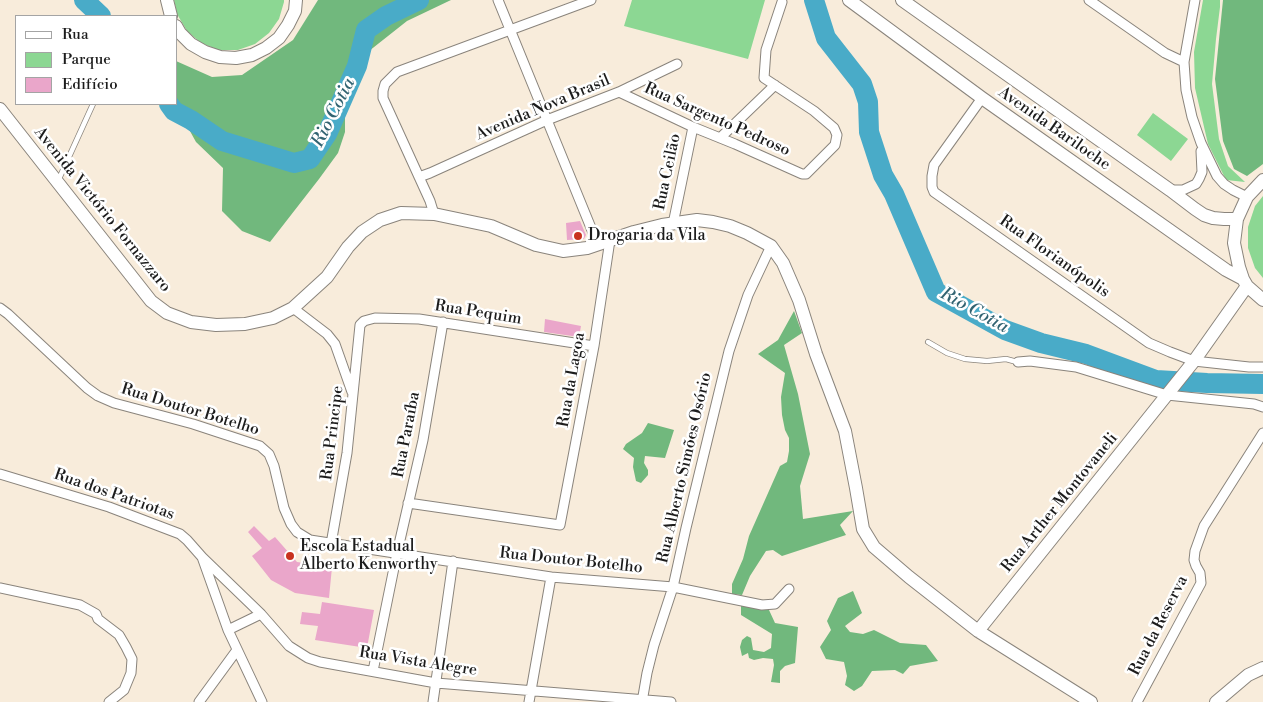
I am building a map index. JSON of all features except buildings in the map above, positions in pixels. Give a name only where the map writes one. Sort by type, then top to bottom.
[{"type":"street","points":[[167,0],[171,15]]},
{"type":"street","points":[[498,0],[598,245]]},
{"type":"street","points":[[434,214],[430,201],[383,98],[385,84],[397,72],[590,0]]},
{"type":"street","name":"Avenida Bariloche","points":[[849,0],[982,98],[1245,282],[1263,300]]},
{"type":"street","name":"Avenida Bariloche","points":[[902,0],[1194,209],[1204,215],[1224,220],[1237,219]]},
{"type":"street","points":[[1089,0],[1165,53],[1184,62]]},
{"type":"street","points":[[1195,0],[1184,62],[1186,90],[1192,117],[1201,144],[1217,176],[1224,184],[1247,197]]},
{"type":"street","points":[[720,138],[775,84],[764,78],[766,50],[782,2]]},
{"type":"street","points":[[178,30],[192,44],[205,52],[220,57],[236,58],[252,55],[266,48],[279,38],[288,25],[298,4]]},
{"type":"street","name":"Avenida Nova Brasil","points":[[419,177],[547,120],[619,92],[677,64]]},
{"type":"street","name":"Rua Sargento Pedroso","points":[[619,92],[693,127],[802,174],[806,174],[835,145],[837,135],[834,128],[828,122],[775,84]]},
{"type":"street","name":"Rua Florianópolis","points":[[982,98],[934,165],[932,176],[934,192],[1149,343],[1194,361],[1263,367]]},
{"type":"street","name":"Avenida Victório Fornazzaro","points":[[0,109],[151,302],[167,313],[191,322],[216,325],[245,324],[273,318],[293,308],[326,277],[348,247],[362,232],[380,220],[401,213],[434,214],[491,226],[536,245],[563,251],[587,248],[634,232],[697,220],[730,226],[748,233],[771,246],[783,263],[799,300],[816,354],[845,432],[863,529],[874,547],[885,558],[978,631],[1091,702]]},
{"type":"street","name":"Rua Ceilão","points":[[673,224],[693,127]]},
{"type":"street","points":[[1170,190],[1183,190],[1196,184],[1202,172],[1201,144]]},
{"type":"street","points":[[1245,282],[1234,243],[1237,219],[1247,197],[1263,180]]},
{"type":"street","name":"Rua da Lagoa","points":[[408,503],[560,525],[594,346],[610,240]]},
{"type":"street","name":"Rua Alberto Simões Osório","points":[[642,700],[654,645],[673,586],[729,351],[748,295],[771,246]]},
{"type":"street","name":"Rua Arther Montovaneli","points":[[978,631],[1194,361],[1245,282]]},
{"type":"street","name":"Rua Doutor Botelho","points":[[0,308],[98,396],[114,403],[193,424],[260,446],[269,454],[274,466],[284,508],[291,524],[297,532],[310,540],[551,577],[673,586],[769,606],[775,604],[789,589]]},
{"type":"street","points":[[293,308],[327,334],[335,344],[353,395]]},
{"type":"street","name":"Rua Pequim","points":[[360,325],[364,321],[375,318],[443,322],[594,346]]},
{"type":"street","name":"Rua Paraíba","points":[[373,670],[423,440],[443,322]]},
{"type":"street","name":"Rua Principe","points":[[331,544],[347,453],[360,325]]},
{"type":"street","points":[[1018,362],[1030,361],[1076,367],[1169,393],[1254,404],[1263,407]]},
{"type":"street","name":"Rua da Reserva","points":[[1137,702],[1201,583],[1200,573],[1194,560],[1194,551],[1204,526],[1263,433]]},
{"type":"street","name":"Rua dos Patriotas","points":[[0,474],[109,508],[180,534],[187,540],[202,557],[228,630],[262,702]]},
{"type":"street","name":"Rua Vista Alegre","points":[[202,557],[261,614],[289,646],[308,658],[320,662],[373,670],[436,683],[671,702]]},
{"type":"street","points":[[434,702],[453,561]]},
{"type":"street","points":[[529,702],[551,577]]},
{"type":"street","points":[[0,588],[80,605],[96,614],[98,619],[119,635],[132,659],[132,673],[124,690],[109,702]]},
{"type":"street","points":[[228,630],[261,614]]},
{"type":"street","points":[[199,702],[237,650]]},
{"type":"street","points":[[1222,700],[1248,675],[1263,668]]},
{"type":"lane","points":[[58,182],[93,105]]},
{"type":"lane","points":[[928,342],[947,353],[965,359],[1018,362]]},
{"type":"green space","points":[[174,0],[284,0],[279,19],[269,33],[255,44],[238,50],[219,50],[201,43],[187,31],[177,14]]},
{"type":"green space","points":[[318,0],[451,0],[407,21],[345,70],[345,132],[338,153],[270,242],[242,231],[222,211],[223,168],[196,142],[176,105],[178,105],[178,62],[212,77],[242,75],[293,40]]},
{"type":"green space","points":[[632,0],[765,0],[748,59],[624,26]]},
{"type":"green space","points":[[1203,0],[1220,0],[1212,84],[1219,139],[1228,166],[1245,182],[1226,180],[1208,144],[1195,88],[1194,52]]},
{"type":"green space","points":[[1223,0],[1263,0],[1263,164],[1247,176],[1234,169],[1223,141],[1215,79]]},
{"type":"green space","points":[[1153,113],[1188,139],[1171,161],[1137,135]]},
{"type":"green space","points":[[1263,196],[1263,278],[1255,268],[1248,248],[1248,227],[1255,206]]},
{"type":"green space","points":[[794,311],[802,333],[784,345],[798,394],[810,454],[800,486],[803,519],[853,511],[840,525],[846,535],[782,556],[773,550],[766,551],[750,576],[742,595],[732,594],[732,584],[743,559],[749,536],[780,466],[787,462],[789,451],[789,438],[782,415],[781,397],[785,373],[758,354],[778,340]]},
{"type":"green space","points":[[648,423],[674,430],[665,458],[645,456],[644,463],[648,470],[648,475],[641,483],[636,481],[633,467],[634,458],[623,449],[626,444],[642,433]]},
{"type":"green space","points":[[853,591],[862,613],[845,626],[850,632],[863,634],[874,630],[900,643],[926,645],[938,661],[910,666],[903,674],[895,670],[872,671],[862,686],[854,691],[845,685],[847,676],[844,662],[826,659],[820,647],[831,630],[827,621],[838,598]]},
{"type":"green space","points":[[741,604],[769,610],[775,623],[798,627],[795,663],[785,666],[780,671],[780,683],[771,682],[774,665],[773,659],[763,658],[754,660],[749,658],[748,653],[742,656],[740,647],[742,640],[747,636],[751,638],[753,650],[764,652],[771,648],[772,634],[741,615]]},
{"type":"waterway","name":"Rio Cotia","points":[[84,0],[100,15]]},
{"type":"waterway","name":"Rio Cotia","points":[[170,105],[174,111],[222,141],[294,163],[310,159],[327,134],[357,66],[366,30],[386,16],[419,0]]},
{"type":"waterway","name":"Rio Cotia","points":[[814,0],[826,38],[862,84],[868,102],[869,132],[883,175],[894,194],[936,292],[1005,330],[1041,343],[1086,354],[1156,380],[1263,384]]},
{"type":"place","name":"Drogaria da Vila","points":[[578,236]]},
{"type":"place","name":"Escola Estadual Alberto Kenworthy","points":[[290,556]]}]
